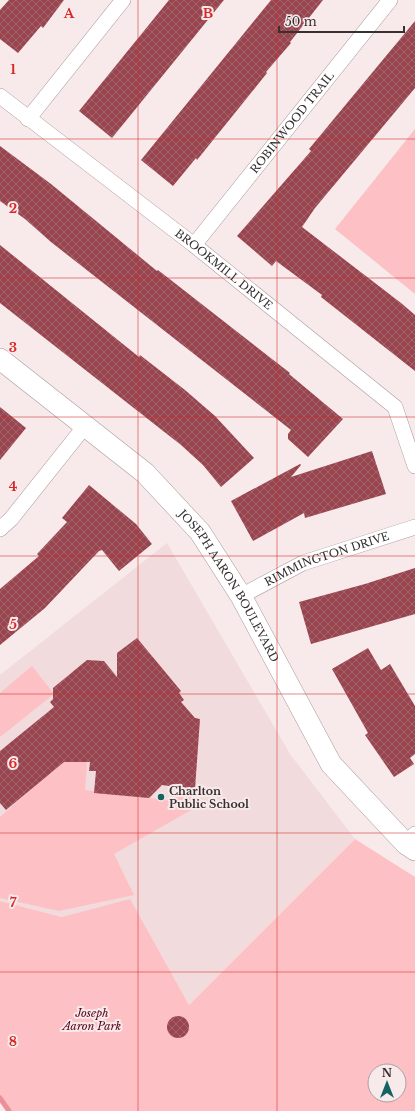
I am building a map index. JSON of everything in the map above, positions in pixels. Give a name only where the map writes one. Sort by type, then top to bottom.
[{"type":"street","points":[[28,119],[123,0]]},
{"type":"street","name":"ROBINWOOD TRAIL","points":[[194,245],[390,0]]},
{"type":"street","name":"BROOKMILL DRIVE","points":[[0,96],[194,245],[395,407],[415,466]]},
{"type":"street","name":"JOSEPH AARON BOULEVARD","points":[[0,359],[145,473],[200,532],[241,596],[331,764],[412,842]]},
{"type":"street","points":[[0,529],[10,519],[85,426]]},
{"type":"street","name":"RIMMINGTON DRIVE","points":[[241,596],[303,563],[415,527]]},
{"type":"shaded area","name":"Charlton Public School","points":[[167,543],[290,754],[355,839],[189,1005],[130,900],[62,917],[0,901],[0,675]]},
{"type":"green space","points":[[415,129],[415,294],[335,229]]},
{"type":"green space","points":[[32,666],[54,694],[0,737],[0,693]]},
{"type":"green space","points":[[78,747],[88,751],[85,790],[167,800],[174,794],[192,791],[197,800],[198,806],[114,854],[134,895],[59,911],[0,898],[0,817]]},
{"type":"green space","name":"Joseph Aaron Park","points":[[355,839],[415,877],[415,1111],[11,1111],[0,1096],[0,901],[62,917],[130,899],[189,1005]]},
{"type":"building","points":[[9,0],[64,0],[43,28],[41,26],[18,53],[0,39],[0,10]]},
{"type":"building","points":[[169,0],[224,0],[112,138],[79,111]]},
{"type":"building","points":[[271,0],[323,0],[290,42],[291,43],[266,72],[267,73],[197,160],[196,158],[173,186],[141,160]]},
{"type":"building","points":[[415,21],[415,88],[315,208],[302,227],[415,315],[415,371],[321,297],[322,295],[276,261],[272,266],[237,236],[311,151],[309,149]]},
{"type":"building","points":[[0,146],[51,184],[157,271],[158,270],[290,373],[289,374],[343,419],[308,457],[288,439],[288,434],[291,430],[51,242],[25,219],[0,201]]},
{"type":"building","points":[[0,245],[139,357],[140,355],[185,390],[215,416],[254,458],[221,487],[203,465],[181,445],[0,303]]},
{"type":"building","points":[[0,407],[26,428],[0,460]]},
{"type":"building","points":[[372,451],[386,494],[305,518],[304,513],[253,541],[231,501],[300,464],[301,465],[291,477]]},
{"type":"building","points":[[89,485],[136,524],[152,544],[119,571],[102,550],[99,551],[45,608],[0,645],[0,589],[39,556],[37,554],[67,522],[62,518]]},
{"type":"building","points":[[415,568],[415,614],[311,644],[299,602],[365,584]]},
{"type":"building","points":[[137,638],[181,691],[179,693],[184,700],[181,702],[195,718],[200,719],[195,789],[181,787],[179,789],[176,787],[162,785],[149,798],[94,793],[96,771],[89,771],[90,762],[64,762],[6,810],[0,803],[0,751],[54,707],[50,702],[53,699],[53,688],[87,660],[104,661],[117,677],[117,653]]},
{"type":"building","points":[[368,648],[381,670],[390,664],[415,706],[415,754],[410,758],[414,764],[394,777],[365,735],[368,733],[332,669]]},
{"type":"building","points":[[178,1016],[182,1017],[188,1023],[188,1031],[182,1037],[178,1038],[174,1037],[168,1031],[167,1027],[168,1023],[174,1017]]},
{"type":"waterway","points":[[0,1098],[9,1111]]},
{"type":"place","name":"Charlton Public School","points":[[161,797]]}]
